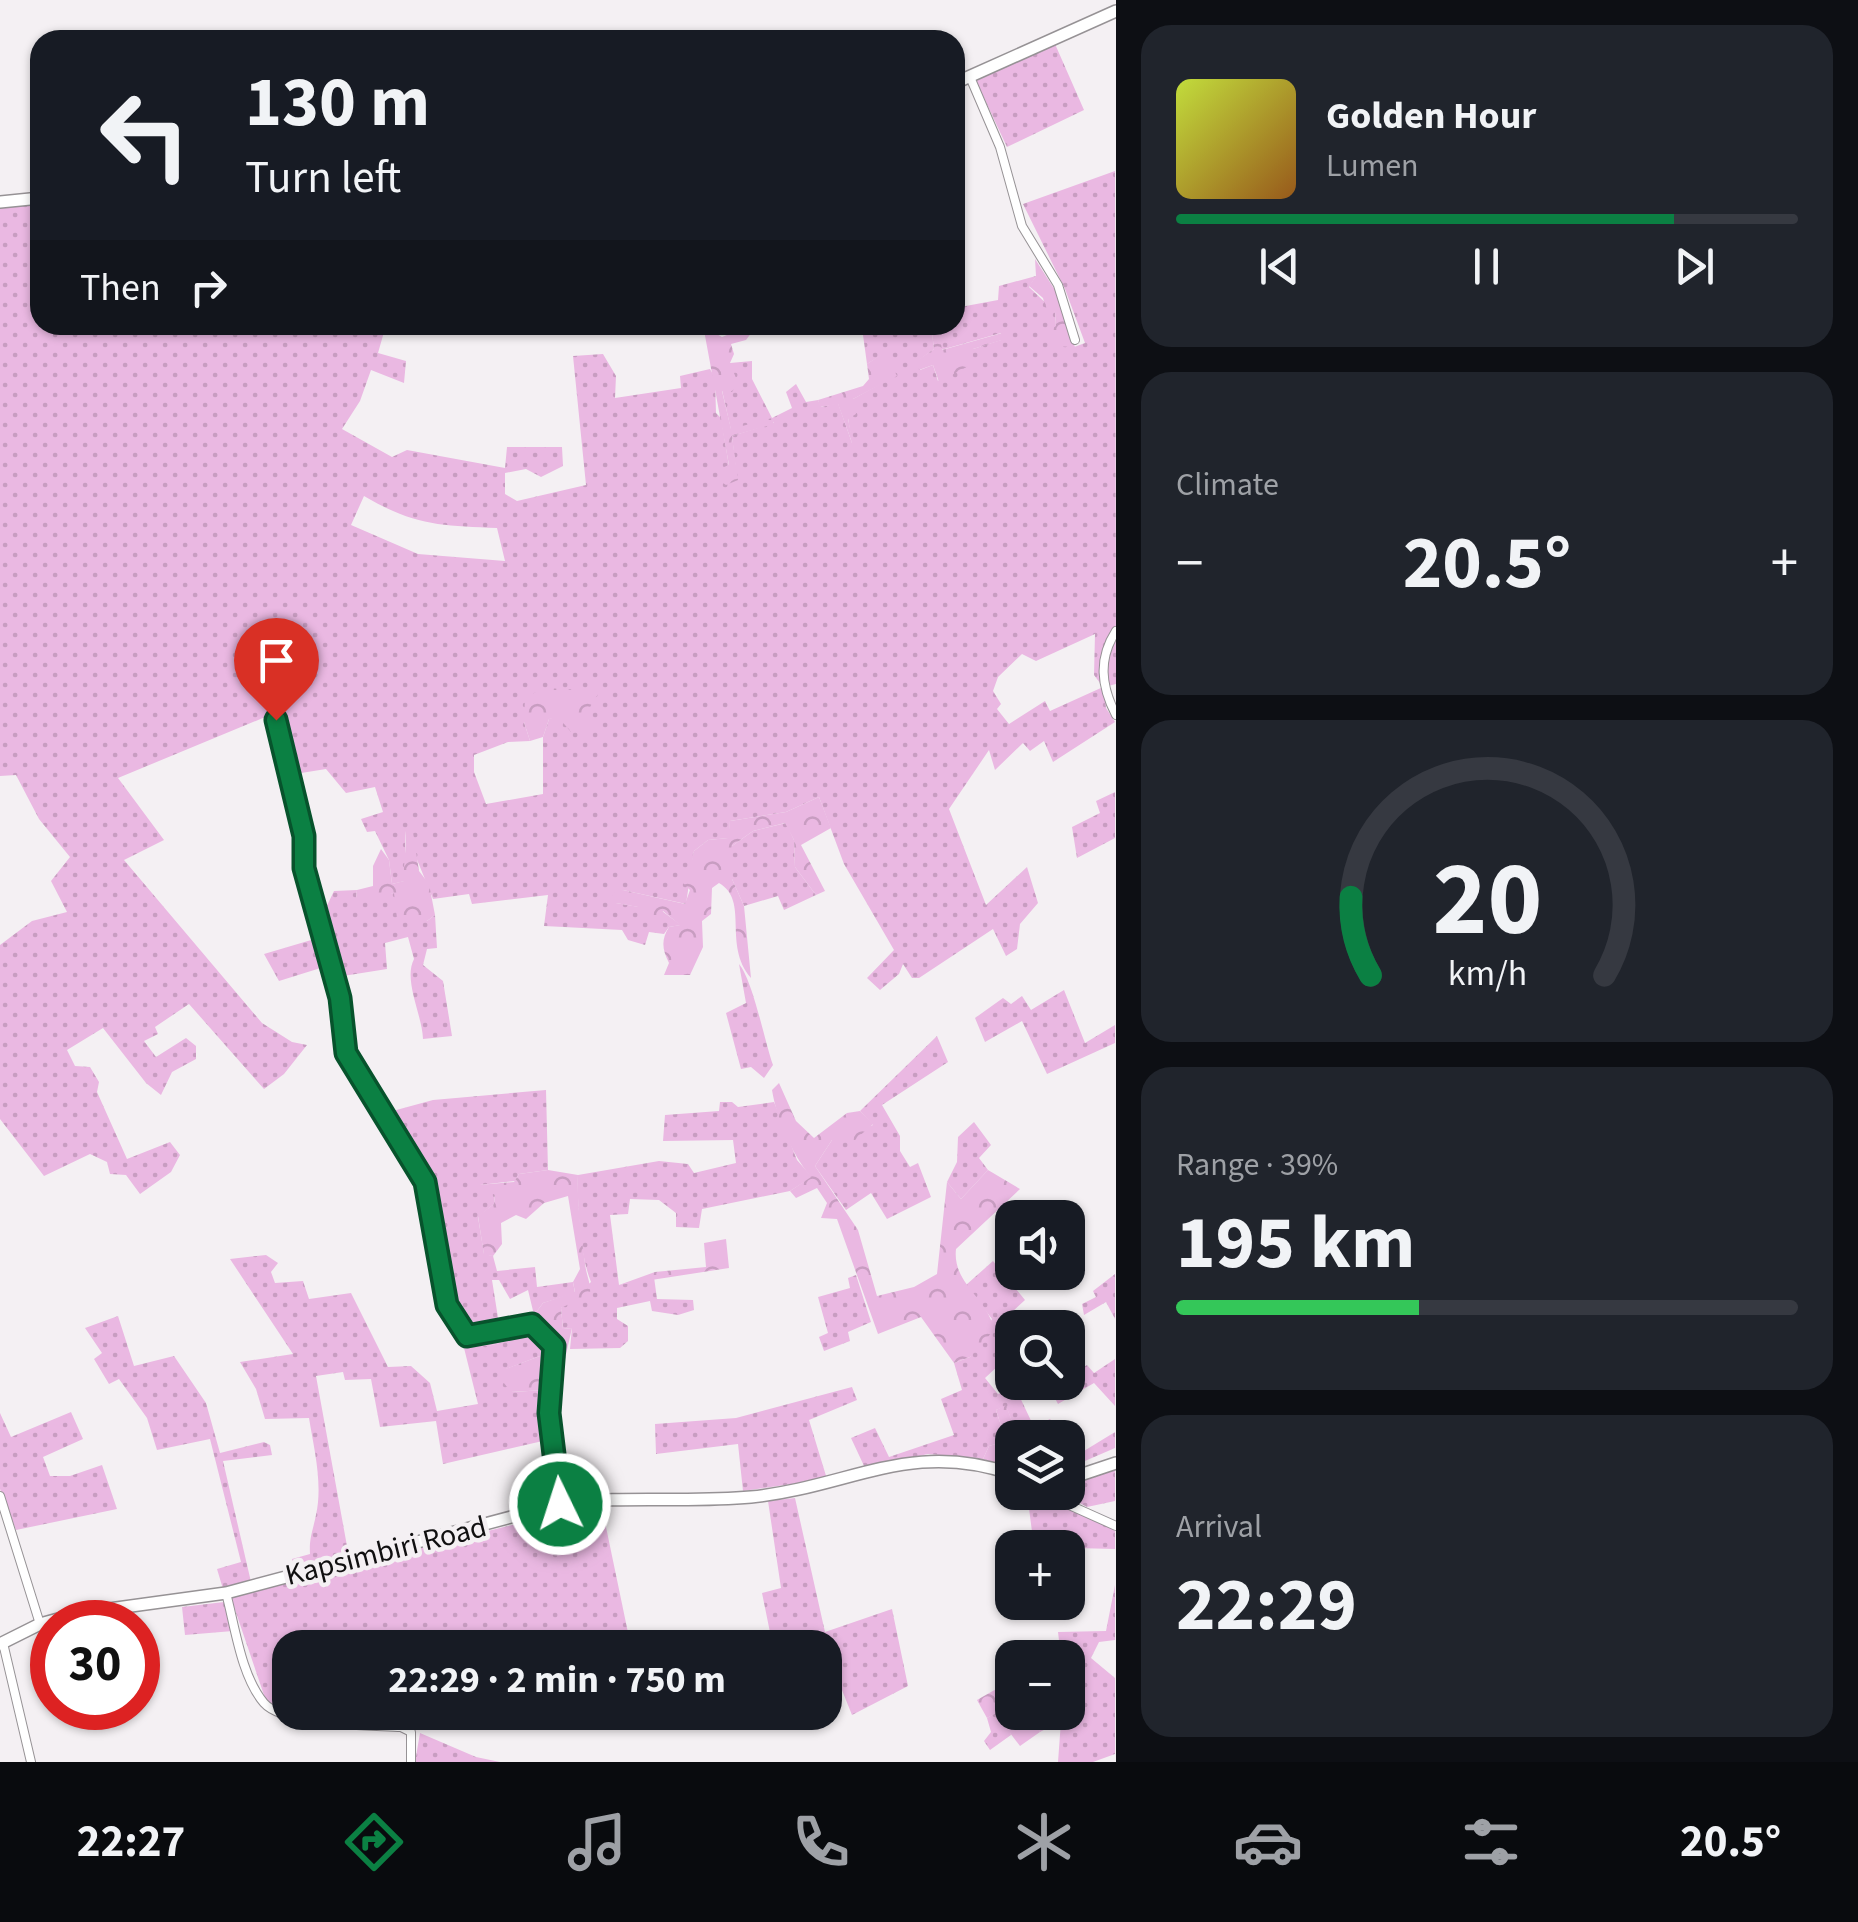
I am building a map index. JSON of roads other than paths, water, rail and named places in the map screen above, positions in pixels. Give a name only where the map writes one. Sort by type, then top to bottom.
[{"type":"street","points":[[965,80],[1116,11]]},
{"type":"street","points":[[970,78],[1000,146],[1022,226],[1058,285],[1075,340]]},
{"type":"street","points":[[0,202],[30,199]]},
{"type":"street","points":[[1116,631],[1108,643],[1102,674],[1116,715]]},
{"type":"street","points":[[268,668],[304,836],[304,868],[340,998],[346,1053],[425,1182],[442,1287],[457,1328],[467,1336],[478,1336],[532,1324],[554,1346],[549,1413],[560,1504]]},
{"type":"street","name":"Kapsimbiri Road","points":[[160,1600],[226,1593],[560,1504],[607,1498],[724,1499],[785,1493],[882,1466],[933,1458],[963,1460],[995,1469]]},
{"type":"street","points":[[1085,1474],[1116,1463]]},
{"type":"street","points":[[0,1496],[32,1600]]},
{"type":"street","points":[[1080,1510],[1116,1526]]},
{"type":"street","points":[[226,1593],[252,1682],[268,1707],[290,1717],[402,1727],[411,1732],[411,1762]]},
{"type":"street","name":"Kapsimbiri Road","points":[[2,1643],[30,1629]]},
{"type":"street","points":[[2,1643],[31,1762]]}]
